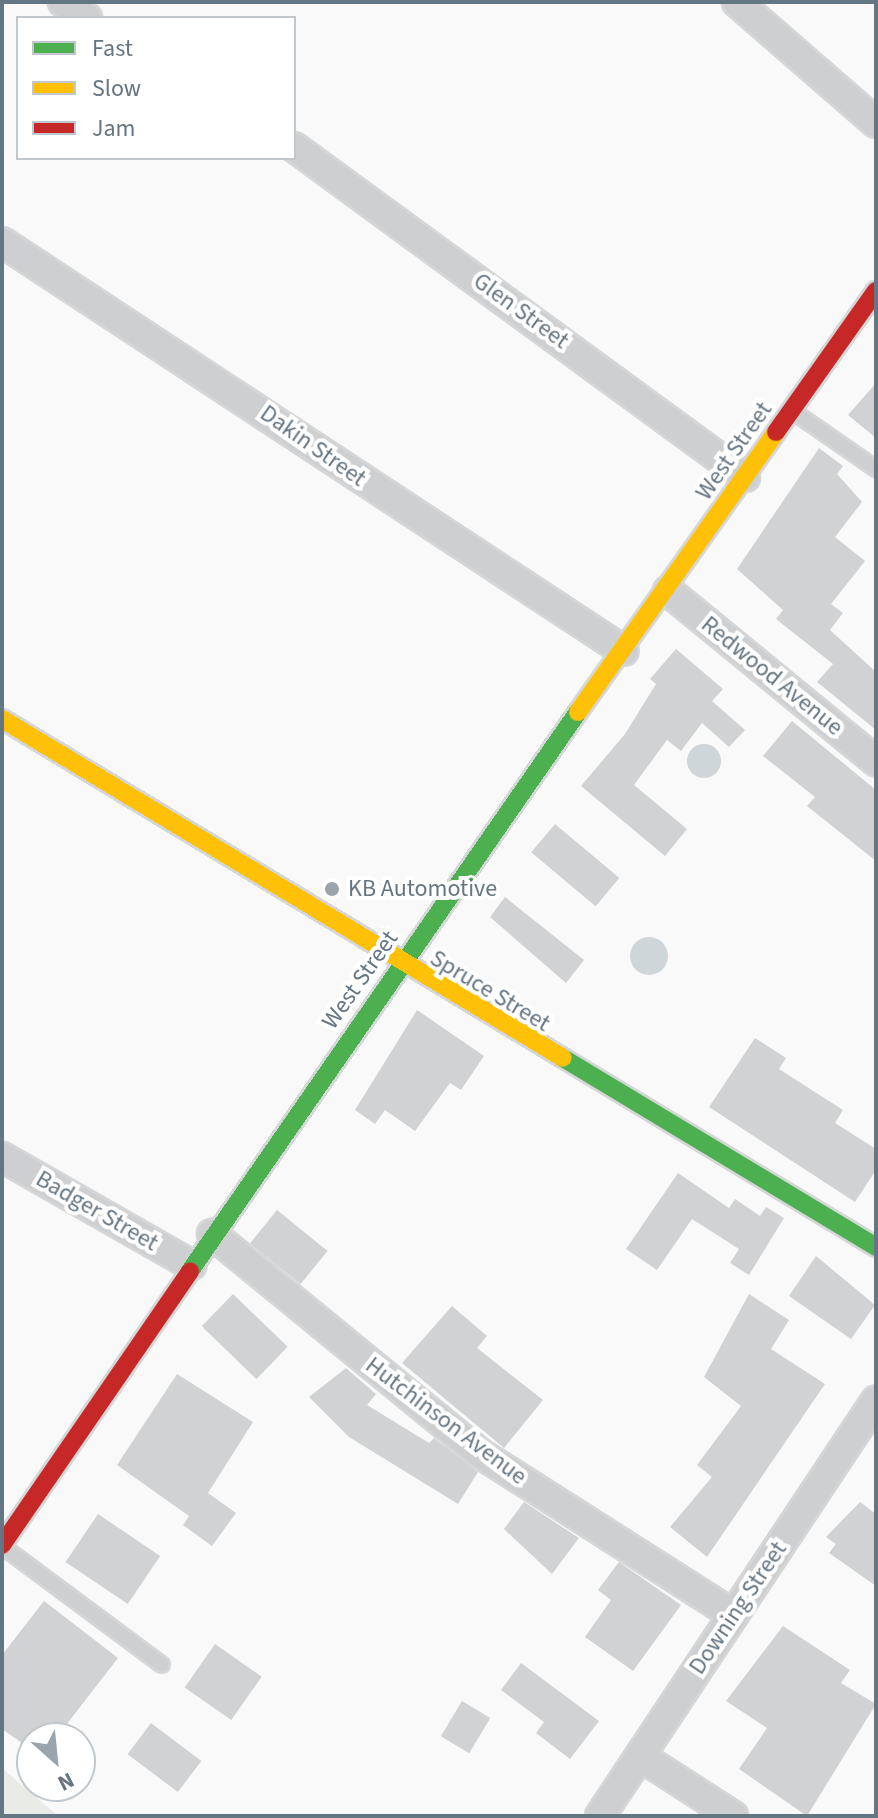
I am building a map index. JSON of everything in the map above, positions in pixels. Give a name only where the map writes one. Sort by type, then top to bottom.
[{"type":"street","points":[[63,2],[84,16]]},
{"type":"street","points":[[737,2],[876,123]]},
{"type":"street","name":"Glen Street","points":[[296,148],[745,477]]},
{"type":"street","name":"Dakin Street","points":[[2,242],[624,651]]},
{"type":"street","name":"West Street","points":[[2,1545],[399,965],[668,591],[876,291]]},
{"type":"street","name":"Redwood Avenue","points":[[668,591],[876,761]]},
{"type":"street","name":"Spruce Street","points":[[2,719],[399,965],[876,1247]]},
{"type":"street","name":"Badger Street","points":[[2,1157],[191,1265]]},
{"type":"street","name":"Hutchinson Avenue","points":[[212,1234],[478,1452],[734,1615]]},
{"type":"street","name":"Downing Street","points":[[600,1816],[876,1400]]},
{"type":"street","points":[[640,1756],[733,1816]]},
{"type":"lane","points":[[792,411],[876,469]]},
{"type":"lane","points":[[2,1545],[162,1665]]},
{"type":"shaded area","points":[[704,744],[716,749],[721,761],[716,773],[704,778],[692,773],[687,761],[692,749]]},
{"type":"shaded area","points":[[649,937],[662,943],[668,956],[662,969],[649,975],[636,969],[630,956],[636,943]]},
{"type":"shaded area","points":[[2,1768],[16,1780],[16,1802],[42,1802],[58,1816],[2,1816]]},
{"type":"building","points":[[876,383],[876,438],[848,415]]},
{"type":"building","points":[[819,448],[843,466],[837,474],[862,502],[835,537],[865,561],[831,604],[843,613],[830,630],[876,672],[876,730],[817,682],[833,664],[776,619],[783,610],[737,569]]},
{"type":"building","points":[[676,649],[723,689],[712,701],[745,730],[729,747],[702,723],[681,751],[667,740],[634,785],[687,829],[665,856],[581,786],[625,734],[656,684],[650,679]]},
{"type":"building","points":[[792,721],[876,790],[876,861],[807,806],[815,797],[763,756]]},
{"type":"building","points":[[555,824],[619,878],[596,906],[531,852]]},
{"type":"building","points":[[505,897],[584,960],[566,983],[490,917]]},
{"type":"building","points":[[417,1010],[484,1056],[461,1090],[450,1083],[415,1131],[385,1110],[375,1124],[355,1110]]},
{"type":"building","points":[[755,1038],[786,1058],[779,1069],[843,1110],[835,1123],[876,1149],[876,1170],[855,1202],[709,1107]]},
{"type":"building","points":[[678,1173],[729,1208],[735,1199],[760,1216],[766,1207],[784,1218],[749,1275],[730,1263],[739,1249],[692,1219],[657,1270],[626,1249]]},
{"type":"building","points":[[277,1210],[328,1251],[300,1284],[250,1243]]},
{"type":"building","points":[[816,1256],[875,1305],[851,1339],[789,1296]]},
{"type":"building","points":[[233,1294],[288,1347],[256,1379],[202,1326]]},
{"type":"building","points":[[749,1294],[789,1320],[771,1349],[825,1384],[707,1557],[670,1527],[712,1477],[697,1465],[741,1406],[704,1377]]},
{"type":"building","points":[[452,1306],[487,1336],[477,1348],[543,1400],[504,1448],[402,1363]]},
{"type":"building","points":[[346,1368],[376,1394],[367,1405],[429,1443],[434,1438],[478,1472],[458,1504],[349,1437],[309,1397]]},
{"type":"building","points":[[177,1374],[253,1422],[208,1493],[236,1513],[212,1546],[183,1525],[189,1516],[117,1465]]},
{"type":"building","points":[[524,1502],[579,1538],[552,1574],[504,1529]]},
{"type":"building","points":[[860,1502],[876,1514],[876,1586],[829,1553],[836,1544],[826,1537]]},
{"type":"building","points":[[98,1514],[160,1556],[128,1604],[66,1562]]},
{"type":"building","points":[[619,1562],[681,1605],[633,1671],[585,1637],[611,1600],[598,1590]]},
{"type":"building","points":[[44,1601],[118,1658],[68,1722],[16,1722],[16,1739],[2,1729],[2,1655]]},
{"type":"building","points":[[783,1626],[850,1670],[841,1683],[876,1704],[807,1816],[739,1769],[767,1728],[726,1701]]},
{"type":"building","points":[[215,1644],[262,1677],[231,1720],[185,1687]]},
{"type":"building","points":[[521,1663],[599,1721],[570,1759],[536,1733],[544,1722],[501,1690]]},
{"type":"building","points":[[462,1701],[490,1718],[469,1753],[441,1736]]},
{"type":"building","points":[[151,1723],[201,1761],[178,1792],[128,1754]]},
{"type":"traffic: fast","points":[[190,1271],[578,712]]},
{"type":"traffic: fast","points":[[563,1058],[876,1247]]},
{"type":"traffic: slow","points":[[578,712],[776,432]]},
{"type":"traffic: slow","points":[[2,719],[563,1058]]},
{"type":"traffic: jam","points":[[776,432],[876,291]]},
{"type":"traffic: jam","points":[[2,1545],[190,1271]]},
{"type":"place","name":"KB Automotive","points":[[332,889]]}]
